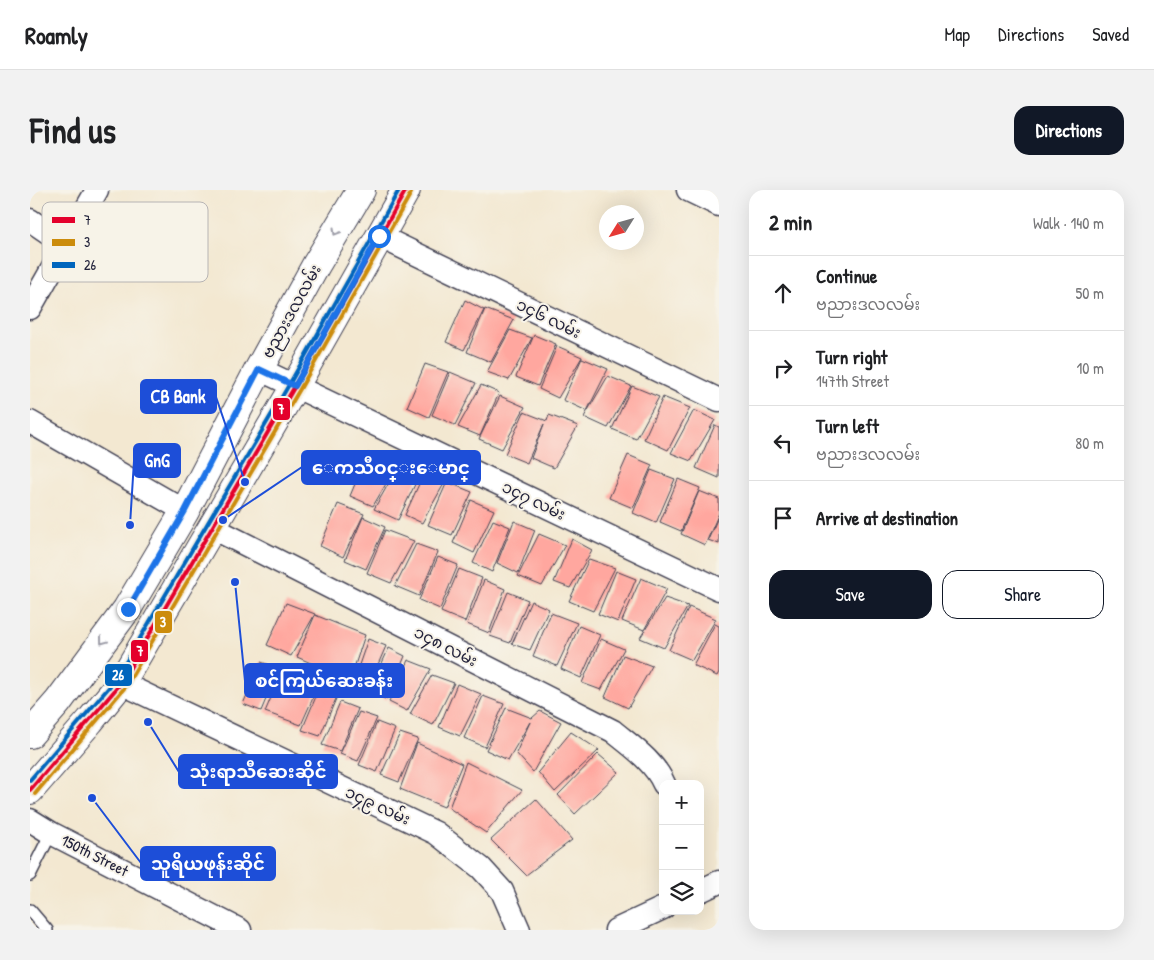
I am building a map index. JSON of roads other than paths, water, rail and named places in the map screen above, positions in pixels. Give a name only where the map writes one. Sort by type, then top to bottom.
[{"type":"main road","name":"ဗညားဒလလမ်း","points":[[30,734],[58,702],[128,609],[185,511],[316,265],[361,190]]},
{"type":"main road","points":[[30,790],[121,683],[213,528],[406,190]]},
{"type":"street","points":[[90,202],[97,190]]},
{"type":"street","points":[[688,190],[719,205]]},
{"type":"street","points":[[30,220],[42,228]]},
{"type":"street","name":"၁၄၆ လမ်း","points":[[379,236],[719,400]]},
{"type":"street","points":[[30,308],[44,282]]},
{"type":"street","name":"၁၄၇ လမ်း","points":[[259,369],[719,589]]},
{"type":"street","points":[[30,422],[185,511]]},
{"type":"street","name":"၁၄၈ လမ်း","points":[[213,528],[613,731],[644,756],[662,780]]},
{"type":"street","name":"၁၄၉ လမ်း","points":[[121,683],[436,833],[481,868],[502,890],[519,930]]},
{"type":"street","name":"150th Street","points":[[30,820],[51,833],[240,930]]},
{"type":"street","points":[[616,930],[659,910]]},
{"type":"lane","points":[[30,875],[51,833]]},
{"type":"lane","points":[[30,910],[47,930]]},
{"type":"place","name":"CB Bank","points":[[245,482]]},
{"type":"place","name":"ေကသီဝင္းေမာင္","points":[[223,520]]},
{"type":"place","name":"GnG","points":[[130,525]]},
{"type":"place","name":"စင်ကြယ်ဆေးခန်း","points":[[235,582]]},
{"type":"place","name":"သုံးရာသီဆေးဆိုင်","points":[[148,722]]},
{"type":"place","name":"သူရိယဖုန်းဆိုင်","points":[[92,798]]}]
